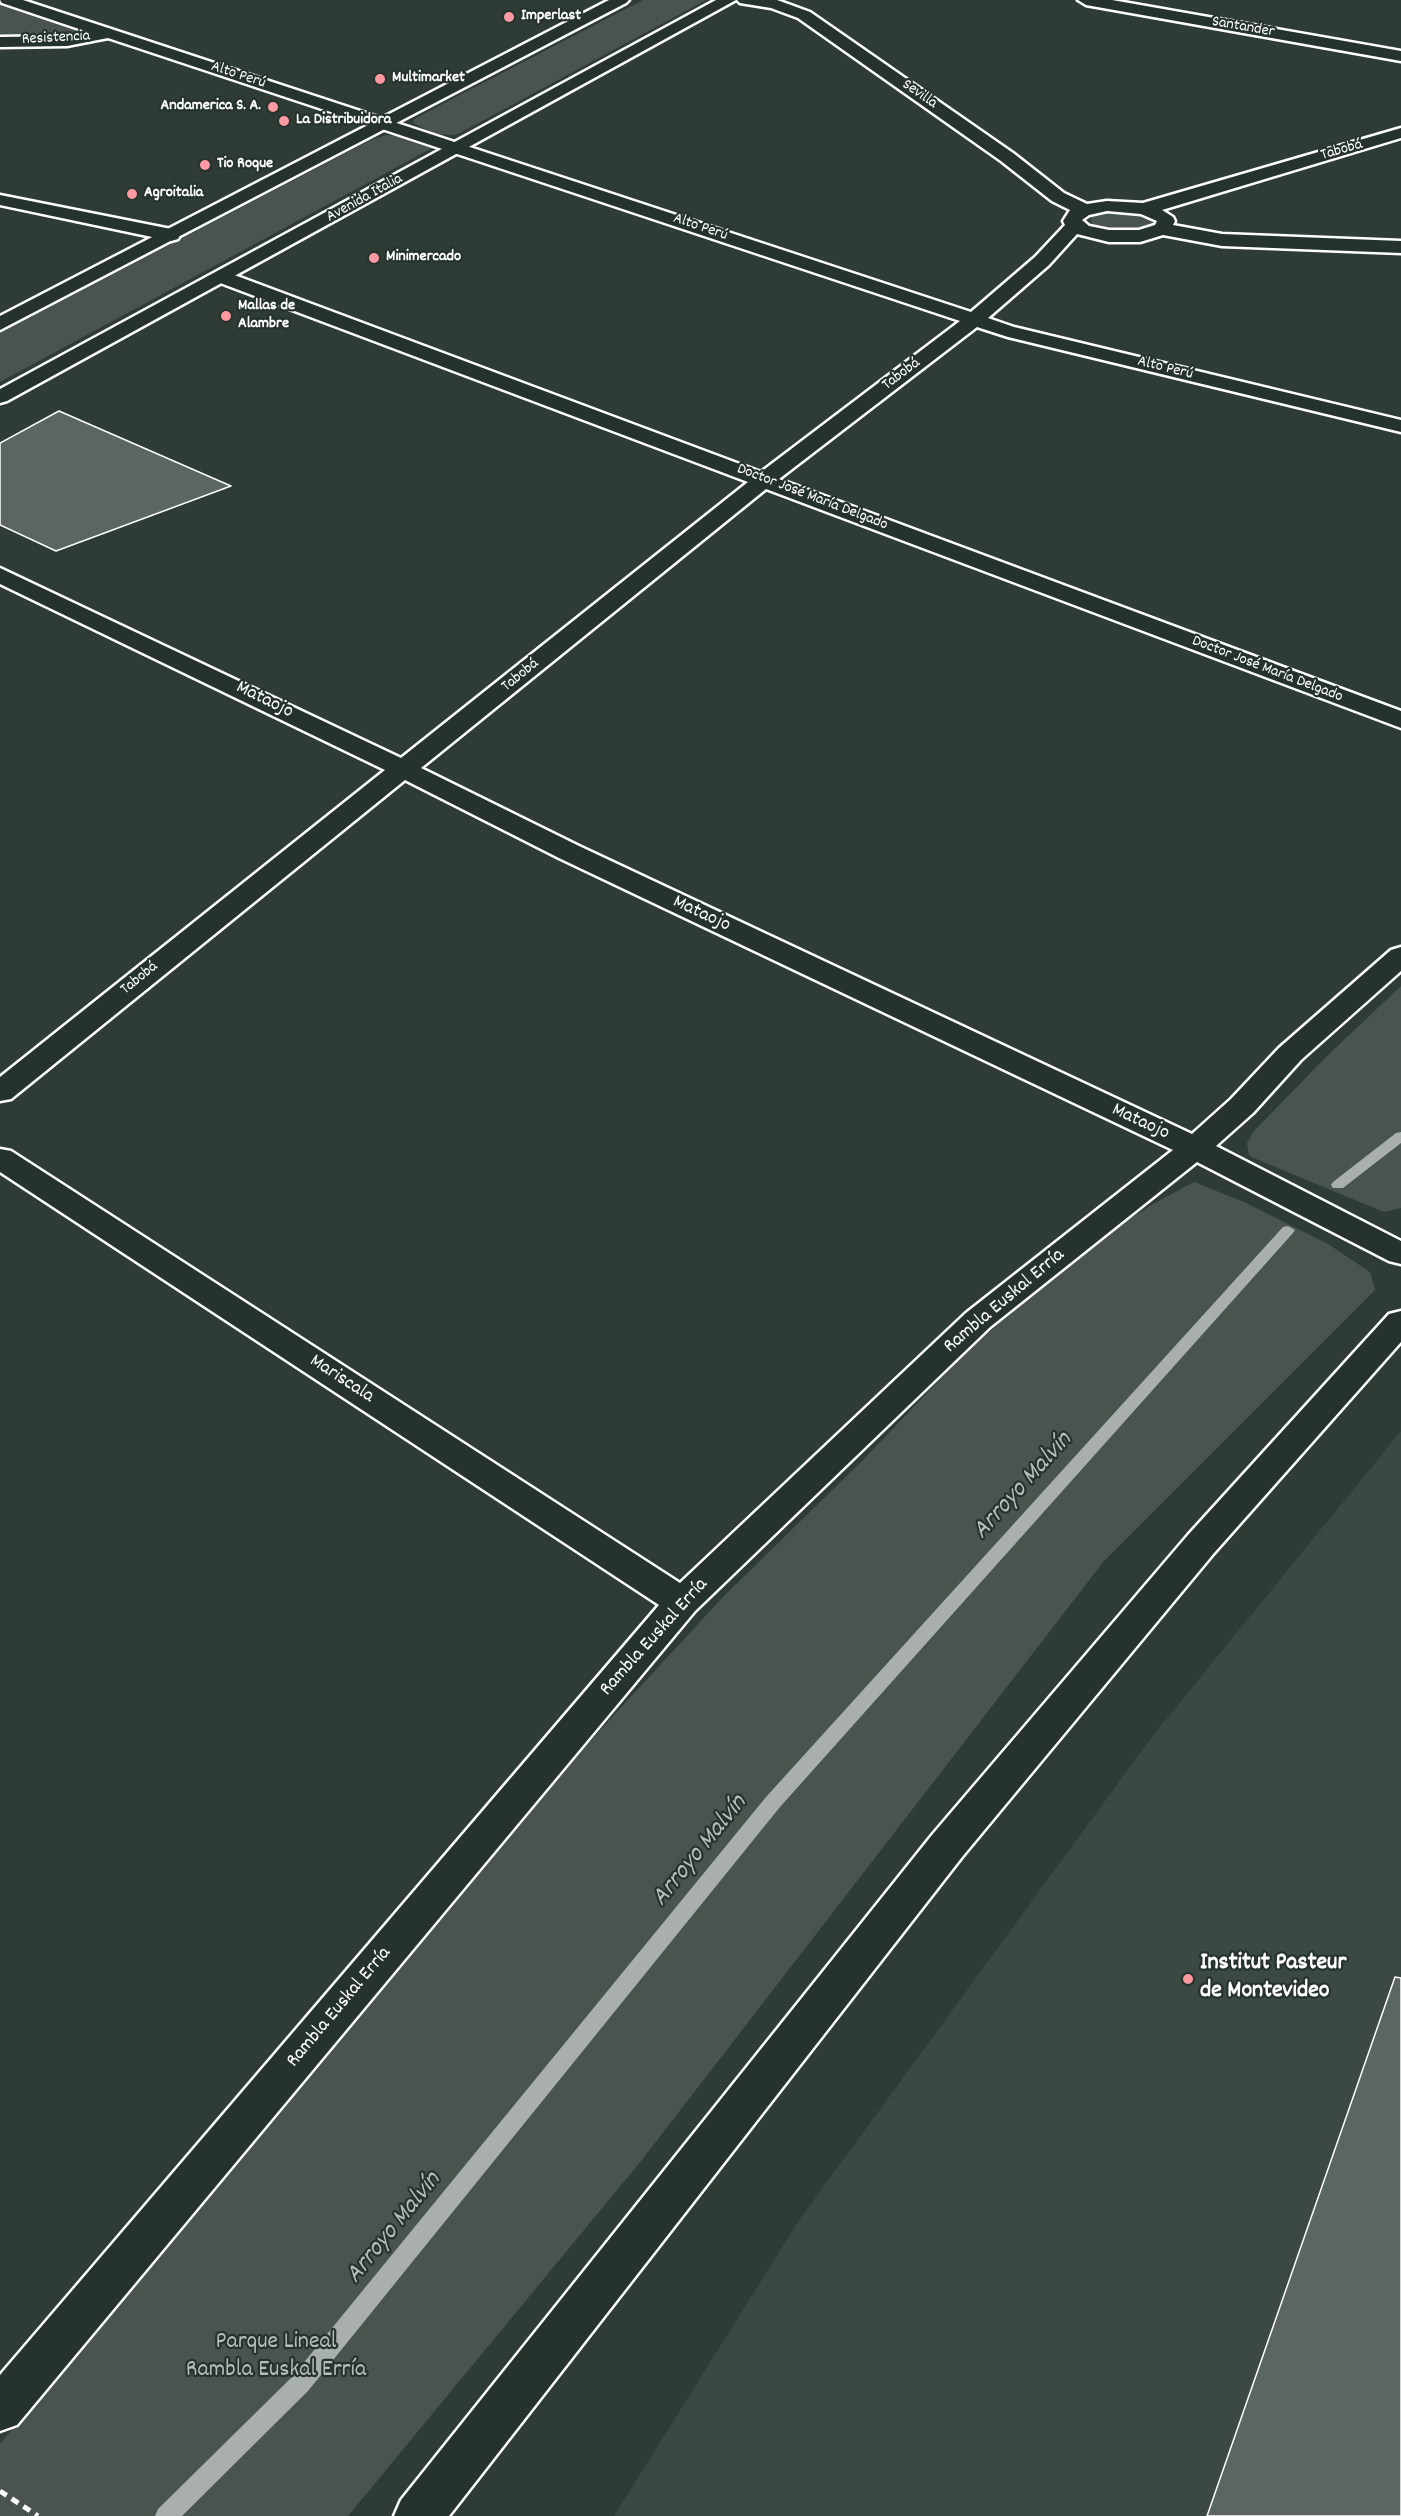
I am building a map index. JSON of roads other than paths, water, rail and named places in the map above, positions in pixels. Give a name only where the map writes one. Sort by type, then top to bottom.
[{"type":"street","name":"Alto Perú","points":[[8,0],[386,123],[1008,331],[1401,426]]},
{"type":"street","points":[[0,324],[621,0]]},
{"type":"street","name":"Avenida Italia","points":[[0,397],[729,0]]},
{"type":"street","name":"Sevilla","points":[[745,0],[774,4],[804,15],[1007,157],[1058,197],[1080,218]]},
{"type":"street","name":"Santander","points":[[1086,0],[1401,56]]},
{"type":"street","points":[[1173,15],[1193,0]]},
{"type":"street","name":"Resistencia","points":[[0,42],[67,40],[112,35]]},
{"type":"street","name":"Tabobá","points":[[0,1092],[765,480],[974,320],[1042,261],[1080,218],[1107,206],[1144,209],[1401,133]]},
{"type":"street","points":[[0,200],[171,235]]},
{"type":"street","points":[[1144,209],[1162,216],[1166,221],[1162,229],[1222,240],[1401,246]]},
{"type":"street","name":"Tabobá","points":[[1080,218],[1094,234],[1125,237]]},
{"type":"street","name":"Tabobá","points":[[1042,261],[1092,242],[1140,236],[1162,229]]},
{"type":"street","name":"Doctor José María Delgado","points":[[222,277],[1401,720]]},
{"type":"street","name":"Mataojo","points":[[0,575],[405,769],[580,857],[1195,1149],[1401,1254]]},
{"type":"street","name":"Rambla Euskal Erría","points":[[0,2410],[682,1602],[978,1320],[1195,1149],[1242,1106],[1290,1054],[1401,956]]},
{"type":"street","name":"Mariscala","points":[[0,1158],[682,1602]]},
{"type":"street","points":[[419,2516],[947,1846],[1201,1544],[1401,1322]]},
{"type":"waterway","name":"Arroyo Malvín","points":[[1338,1185],[1401,1136]]},
{"type":"waterway","name":"Arroyo Malvín","points":[[166,2516],[300,2384],[773,1802],[1288,1230]]},
{"type":"place","name":"Imperlast","points":[[509,17]]},
{"type":"place","name":"Multimarket","points":[[380,79]]},
{"type":"place","name":"Andamerica S. A.","points":[[273,107]]},
{"type":"place","name":"La Distribuidora","points":[[284,121]]},
{"type":"place","name":"Tio Roque","points":[[205,165]]},
{"type":"place","name":"Agroitalia","points":[[132,194]]},
{"type":"place","name":"Minimercado","points":[[374,258]]},
{"type":"place","name":"Mallas de Alambre","points":[[226,316]]},
{"type":"place","name":"Institut Pasteur de Montevideo","points":[[1188,1979]]},
{"type":"park label","name":"Parque Lineal Rambla Euskal Erría","points":[[276,2358]]}]
